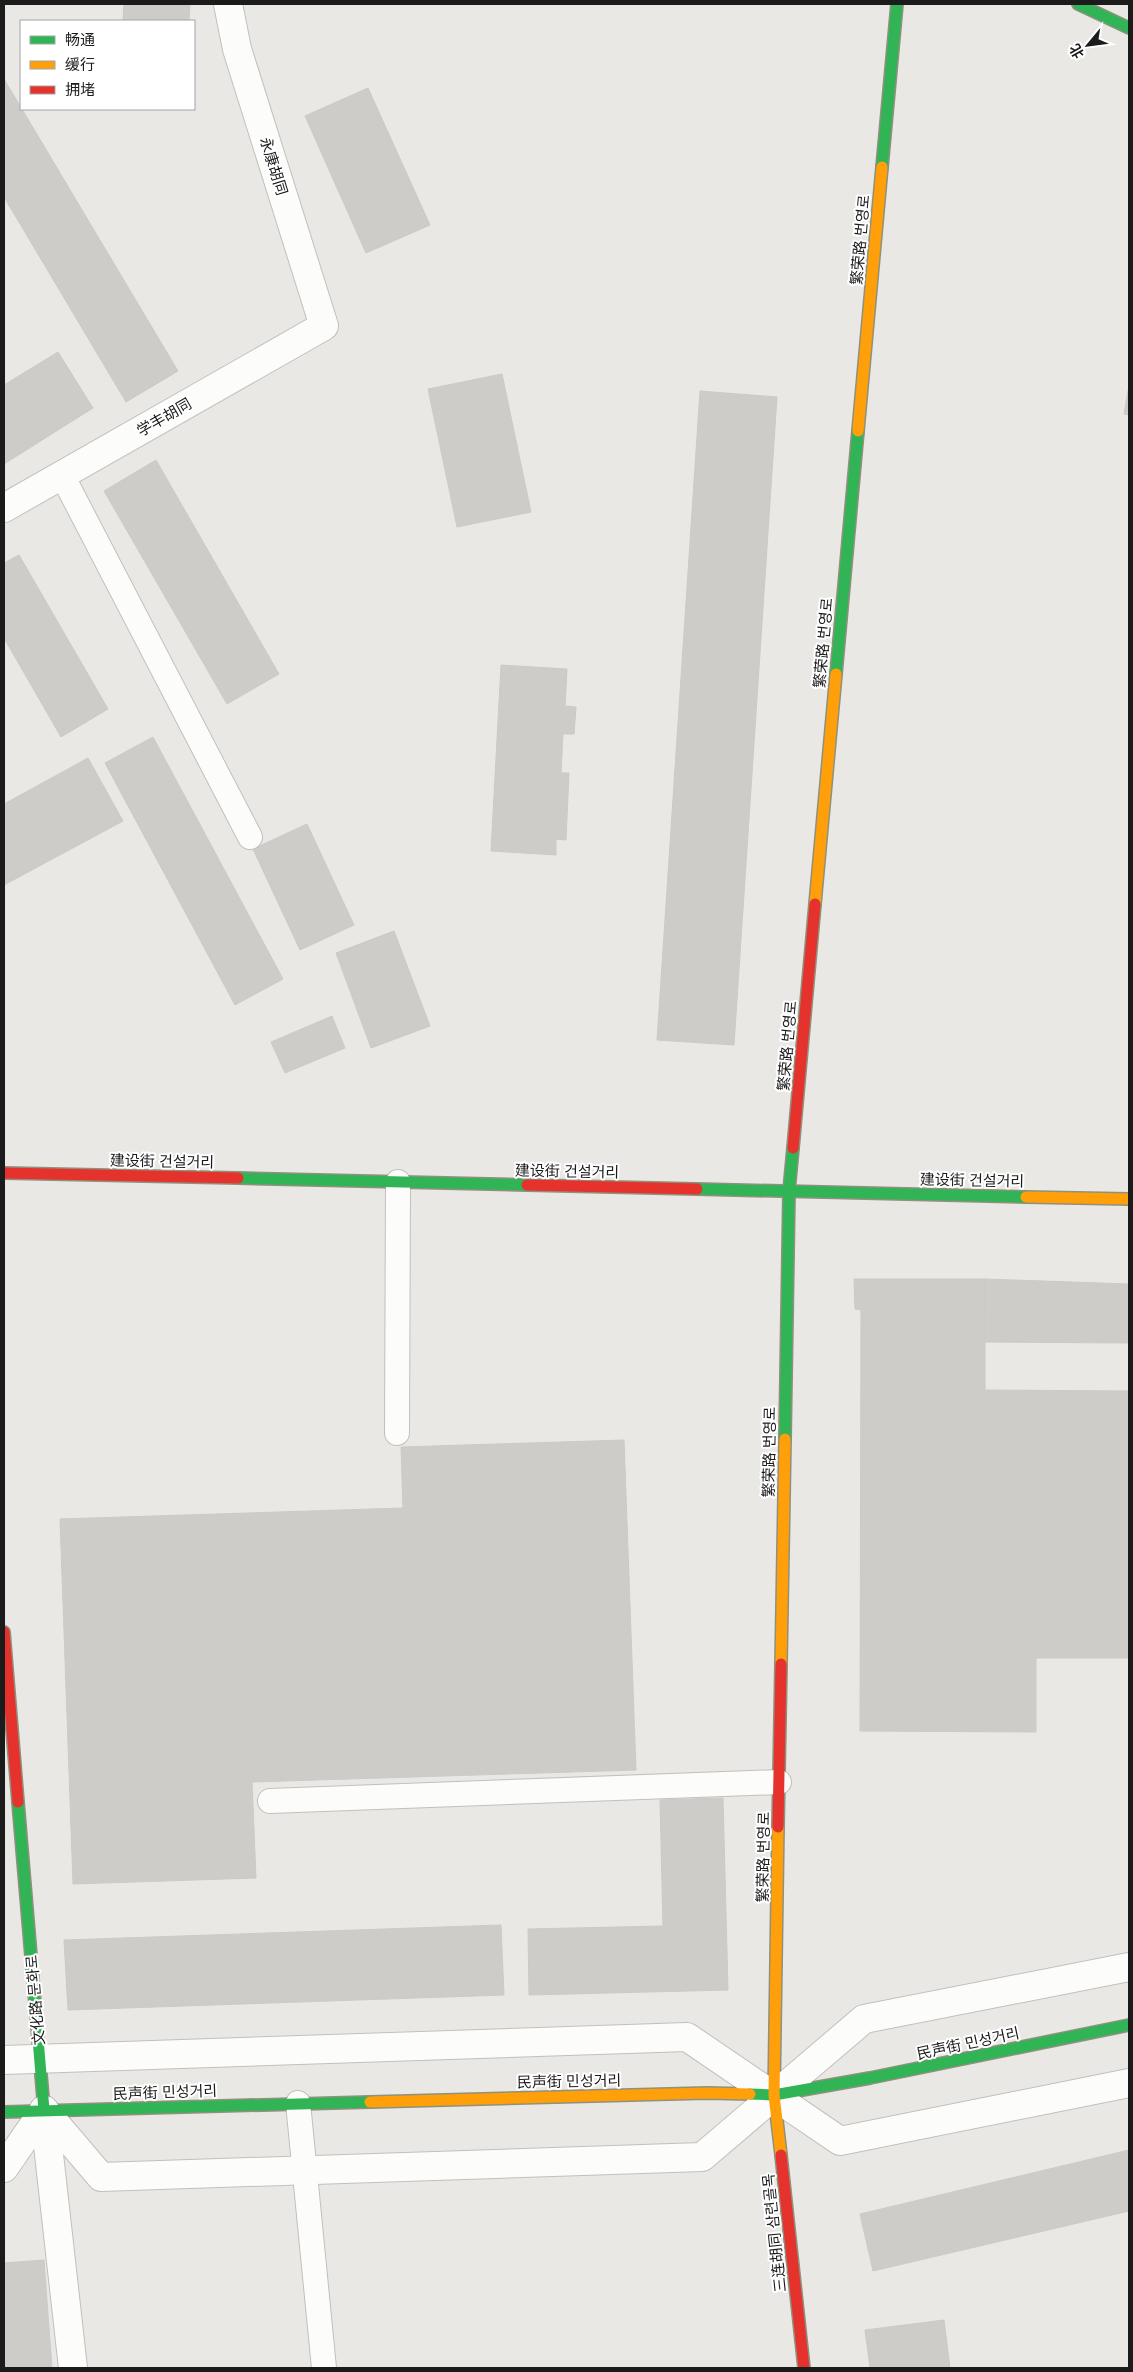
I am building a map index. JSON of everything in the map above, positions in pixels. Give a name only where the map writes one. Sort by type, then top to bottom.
[{"type":"street","name":"永康胡同","points":[[228,4],[237,49],[324,326]]},
{"type":"street","name":"繁荣路 번영로","points":[[774,2095],[789,1191],[897,4]]},
{"type":"street","points":[[1078,4],[1129,28]]},
{"type":"street","name":"学丰胡同","points":[[4,508],[324,326]]},
{"type":"street","name":"建设街 건설거리","points":[[4,1173],[1129,1199]]},
{"type":"street","name":"文化路 문화로","points":[[4,1632],[44,2110],[73,2368]]},
{"type":"street","points":[[4,2168],[44,2110],[101,2177],[702,2157],[864,2019],[1129,1967]]},
{"type":"street","name":"民声街 민성거리","points":[[4,2112],[707,2093],[774,2095],[870,2078],[1129,2025]]},
{"type":"street","points":[[4,2060],[687,2036],[840,2141],[1129,2083]]},
{"type":"street","name":"三连胡同 삼련골목","points":[[774,2095],[804,2368]]},
{"type":"lane","points":[[62,475],[250,837]]},
{"type":"lane","points":[[397,1433],[398,1182]]},
{"type":"lane","points":[[270,1801],[779,1782]]},
{"type":"lane","points":[[298,2103],[324,2368]]},
{"type":"building","points":[[124,4],[190,4],[189,20],[123,20]]},
{"type":"building","points":[[4,79],[20,106],[20,110],[22,110],[178,371],[126,402],[4,197]]},
{"type":"building","points":[[368,88],[430,225],[366,253],[305,116]]},
{"type":"building","points":[[58,352],[93,408],[4,464],[4,385]]},
{"type":"building","points":[[502,374],[531,512],[457,527],[428,389]]},
{"type":"building","points":[[1129,386],[1129,415],[1124,414]]},
{"type":"building","points":[[700,391],[777,397],[734,1045],[657,1040]]},
{"type":"building","points":[[156,460],[279,674],[227,704],[104,491]]},
{"type":"building","points":[[19,555],[108,709],[61,737],[4,638],[4,563]]},
{"type":"building","points":[[501,665],[567,669],[565,706],[576,707],[574,734],[563,734],[561,773],[569,773],[566,840],[556,839],[556,855],[491,851]]},
{"type":"building","points":[[153,737],[283,979],[235,1005],[105,763]]},
{"type":"building","points":[[88,758],[123,821],[4,885],[4,804]]},
{"type":"building","points":[[307,824],[354,925],[300,950],[253,849]]},
{"type":"building","points":[[394,931],[430,1026],[371,1048],[336,953]]},
{"type":"building","points":[[332,1016],[345,1048],[285,1073],[271,1042]]},
{"type":"building","points":[[854,1279],[985,1279],[985,1390],[1129,1391],[1129,1658],[1036,1658],[1036,1732],[860,1731],[861,1310],[855,1309]]},
{"type":"building","points":[[985,1279],[1129,1284],[1129,1343],[984,1342]]},
{"type":"building","points":[[624,1440],[636,1770],[252,1782],[256,1878],[73,1884],[60,1519],[403,1508],[401,1447]]},
{"type":"building","points":[[723,1798],[728,1990],[529,1995],[528,1929],[663,1926],[660,1800]]},
{"type":"building","points":[[501,1925],[504,1995],[68,2010],[64,1940]]},
{"type":"building","points":[[1129,2150],[1129,2211],[873,2271],[860,2214]]},
{"type":"building","points":[[44,2260],[52,2368],[4,2368],[4,2263]]},
{"type":"building","points":[[944,2320],[950,2368],[870,2368],[865,2330]]},
{"type":"traffic: fast","points":[[882,167],[897,4]]},
{"type":"traffic: fast","points":[[1078,4],[1129,28]]},
{"type":"traffic: fast","points":[[836,674],[858,431]]},
{"type":"traffic: fast","points":[[785,1439],[789,1191],[793,1148]]},
{"type":"traffic: fast","points":[[238,1178],[527,1185]]},
{"type":"traffic: fast","points":[[697,1189],[1026,1197]]},
{"type":"traffic: fast","points":[[18,1802],[44,2110]]},
{"type":"traffic: fast","points":[[750,2094],[774,2095],[870,2078],[1129,2025]]},
{"type":"traffic: fast","points":[[4,2112],[370,2102]]},
{"type":"traffic: slow","points":[[858,431],[882,167]]},
{"type":"traffic: slow","points":[[815,904],[836,674]]},
{"type":"traffic: slow","points":[[1026,1197],[1129,1199]]},
{"type":"traffic: slow","points":[[781,1664],[785,1439]]},
{"type":"traffic: slow","points":[[778,1827],[774,2095],[781,2155]]},
{"type":"traffic: slow","points":[[370,2102],[707,2093],[750,2094]]},
{"type":"traffic: jam","points":[[793,1148],[815,904]]},
{"type":"traffic: jam","points":[[4,1173],[238,1178]]},
{"type":"traffic: jam","points":[[527,1185],[697,1189]]},
{"type":"traffic: jam","points":[[4,1632],[18,1802]]},
{"type":"traffic: jam","points":[[778,1827],[781,1664]]},
{"type":"traffic: jam","points":[[781,2155],[804,2368]]}]
